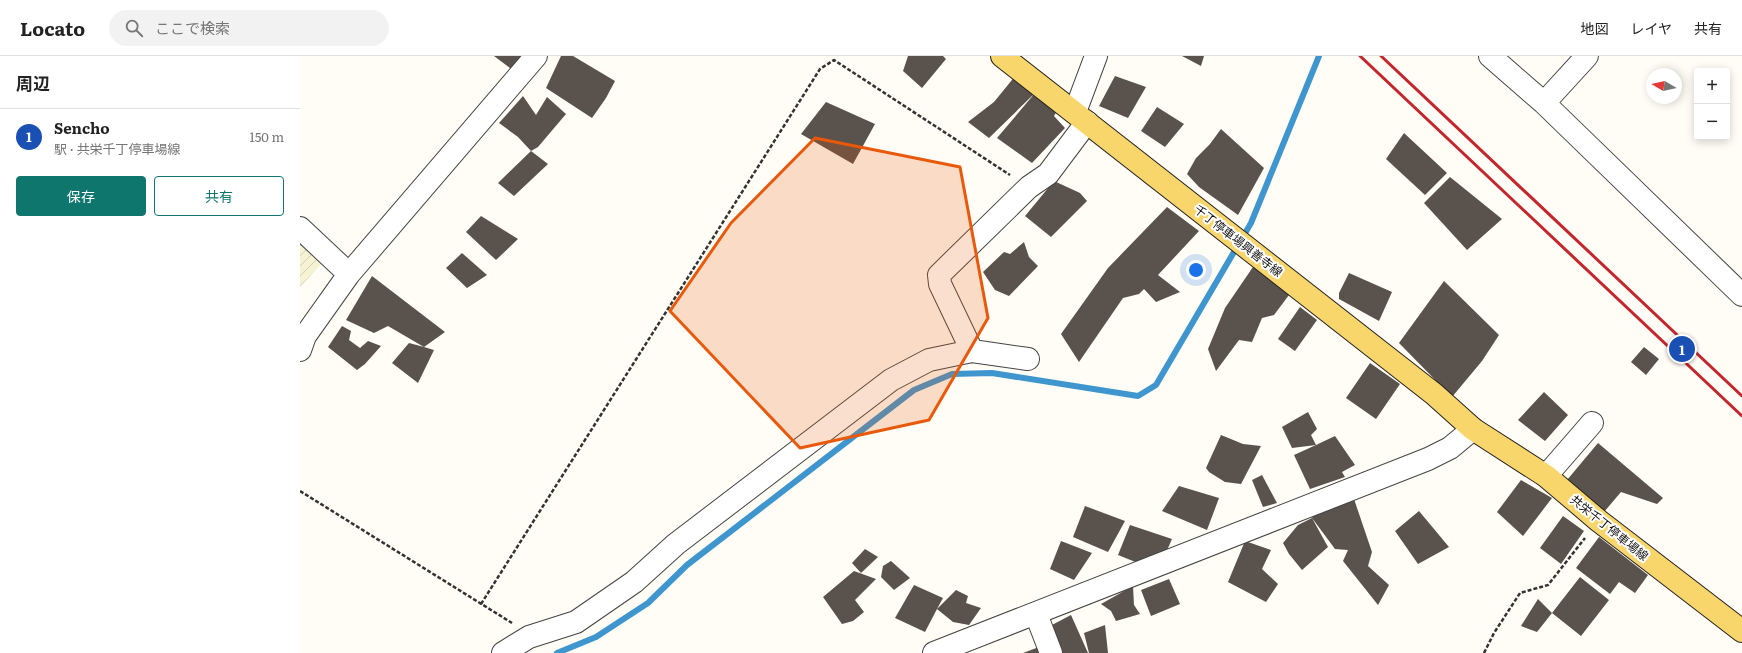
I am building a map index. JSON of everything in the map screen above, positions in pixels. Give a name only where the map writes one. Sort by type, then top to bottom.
[{"type":"main road","name":"千丁停車場興善寺線","points":[[1002,56],[1225,232],[1252,251],[1317,304],[1434,394],[1473,429]]},
{"type":"main road","name":"共栄千丁停車場線","points":[[1473,429],[1546,476],[1599,521],[1742,631]]},
{"type":"street","points":[[300,350],[305,336],[349,274],[536,56]]},
{"type":"street","points":[[972,351],[940,284],[939,275],[1029,187],[1048,174],[1081,117],[1096,56]]},
{"type":"street","points":[[1490,56],[1544,103],[1742,295]]},
{"type":"street","points":[[1544,103],[1587,56]]},
{"type":"street","points":[[300,228],[349,274]]},
{"type":"street","points":[[502,653],[529,637],[576,622],[634,582],[676,544],[891,380],[930,360],[972,351],[1028,359]]},
{"type":"street","points":[[1546,476],[1592,422]]},
{"type":"street","points":[[934,653],[1428,459],[1450,448],[1473,429]]},
{"type":"street","points":[[1036,614],[1051,653]]},
{"type":"path","points":[[481,604],[820,69],[834,60],[1029,187]]},
{"type":"path","points":[[300,491],[514,624],[529,637]]},
{"type":"path","points":[[1484,653],[1494,633],[1520,593],[1548,585],[1599,521]]},
{"type":"highlighted area","points":[[815,138],[960,167],[988,318],[929,420],[800,448],[670,311],[731,223]]},
{"type":"shaded area","points":[[300,244],[322,263],[300,287]]},
{"type":"building","points":[[494,56],[535,56],[514,71]]},
{"type":"building","points":[[561,56],[573,56],[615,81],[606,98],[592,118],[546,88]]},
{"type":"building","points":[[908,56],[943,56],[946,59],[922,88],[903,71]]},
{"type":"building","points":[[1182,56],[1204,56],[1201,66]]},
{"type":"building","points":[[1016,75],[1057,111],[1054,116],[1065,128],[1032,163],[997,138],[1035,93],[989,138],[968,122],[994,102]]},
{"type":"building","points":[[1115,76],[1146,87],[1128,118],[1099,106]]},
{"type":"building","points":[[523,96],[536,115],[547,97],[566,114],[538,147],[531,151],[518,137],[499,123]]},
{"type":"building","points":[[826,102],[875,124],[853,164],[801,134]]},
{"type":"building","points":[[1157,107],[1184,124],[1165,147],[1141,131]]},
{"type":"building","points":[[1221,129],[1264,168],[1238,215],[1199,187],[1187,174],[1196,158],[1210,144]]},
{"type":"building","points":[[1404,133],[1447,173],[1425,195],[1386,159]]},
{"type":"building","points":[[531,151],[548,164],[514,196],[498,183]]},
{"type":"building","points":[[1450,177],[1502,219],[1467,250],[1424,203]]},
{"type":"building","points":[[1054,181],[1080,193],[1087,201],[1051,237],[1025,216]]},
{"type":"building","points":[[1167,207],[1199,231],[1158,275],[1180,292],[1156,302],[1144,289],[1139,294],[1123,298],[1079,362],[1061,334],[1108,268]]},
{"type":"building","points":[[481,216],[518,239],[496,260],[466,232]]},
{"type":"building","points":[[1024,242],[1029,257],[1038,266],[1009,296],[995,290],[983,272],[1004,252],[1010,254]]},
{"type":"building","points":[[462,253],[487,275],[467,288],[446,268]]},
{"type":"building","points":[[1255,264],[1292,291],[1274,315],[1262,318],[1252,342],[1239,340],[1216,371],[1208,349],[1225,308]]},
{"type":"building","points":[[1349,273],[1392,292],[1379,321],[1339,299],[1339,293]]},
{"type":"building","points":[[372,276],[445,332],[424,347],[388,326],[374,333],[346,320]]},
{"type":"building","points":[[1444,281],[1499,335],[1482,361],[1452,397],[1399,343]]},
{"type":"building","points":[[1300,307],[1317,320],[1295,351],[1278,339]]},
{"type":"building","points":[[342,326],[351,331],[349,340],[360,348],[368,341],[381,346],[365,364],[357,370],[328,347]]},
{"type":"building","points":[[409,343],[434,350],[418,383],[392,363]]},
{"type":"building","points":[[1644,347],[1659,359],[1646,375],[1631,362]]},
{"type":"building","points":[[1370,363],[1400,384],[1376,419],[1346,398]]},
{"type":"building","points":[[1544,392],[1568,415],[1545,441],[1518,420]]},
{"type":"building","points":[[1308,412],[1317,429],[1311,435],[1316,445],[1292,448],[1282,427]]},
{"type":"building","points":[[1221,435],[1243,444],[1261,446],[1241,484],[1225,482],[1209,472],[1206,468]]},
{"type":"building","points":[[1335,436],[1355,465],[1342,472],[1345,477],[1310,489],[1294,455]]},
{"type":"building","points":[[1598,443],[1663,498],[1657,504],[1621,492],[1604,512],[1567,480]]},
{"type":"building","points":[[1262,475],[1277,503],[1263,507],[1252,480]]},
{"type":"building","points":[[1521,480],[1552,498],[1523,536],[1497,512]]},
{"type":"building","points":[[1179,486],[1219,498],[1207,530],[1162,511]]},
{"type":"building","points":[[1354,499],[1372,552],[1368,566],[1389,585],[1378,605],[1343,561],[1348,550],[1335,549],[1312,518],[1315,513]]},
{"type":"building","points":[[1085,506],[1125,521],[1108,552],[1073,537]]},
{"type":"building","points":[[1419,511],[1449,547],[1418,564],[1395,531]]},
{"type":"building","points":[[1563,516],[1584,531],[1561,564],[1540,548]]},
{"type":"building","points":[[1312,518],[1328,547],[1302,570],[1289,554],[1283,543],[1298,525]]},
{"type":"building","points":[[1130,525],[1172,539],[1165,555],[1143,565],[1118,555]]},
{"type":"building","points":[[1599,537],[1648,575],[1635,593],[1619,582],[1610,594],[1576,568]]},
{"type":"building","points":[[1061,541],[1092,553],[1074,580],[1050,569]]},
{"type":"building","points":[[1245,541],[1271,550],[1262,569],[1278,584],[1266,602],[1228,582]]},
{"type":"building","points":[[865,549],[878,557],[861,573],[852,563]]},
{"type":"building","points":[[891,561],[910,578],[894,590],[881,577],[883,566]]},
{"type":"building","points":[[854,571],[876,579],[855,600],[864,612],[853,621],[842,624],[823,597]]},
{"type":"building","points":[[1580,577],[1609,600],[1581,636],[1552,613]]},
{"type":"building","points":[[1169,579],[1180,604],[1151,616],[1141,590]]},
{"type":"building","points":[[914,585],[943,598],[925,632],[895,618]]},
{"type":"building","points":[[1133,586],[1134,605],[1140,614],[1116,621],[1111,611],[1101,604]]},
{"type":"building","points":[[956,590],[968,596],[966,603],[981,608],[969,625],[953,622],[937,609]]},
{"type":"building","points":[[1538,599],[1552,613],[1537,632],[1521,626]]},
{"type":"building","points":[[1071,615],[1088,653],[1061,653],[1050,626]]},
{"type":"building","points":[[1105,625],[1108,653],[1089,653],[1084,633]]},
{"type":"building","points":[[1039,647],[1041,653],[1023,653]]},
{"type":"waterway","points":[[557,653],[596,637],[648,603],[687,565],[914,390],[952,374],[992,373],[1138,396],[1156,385],[1251,223],[1319,56]]},
{"type":"railway","points":[[1360,56],[1742,416]]},
{"type":"railway","points":[[1381,56],[1742,396]]},
{"type":"place","name":"Sencho","points":[[1682,349]]}]
